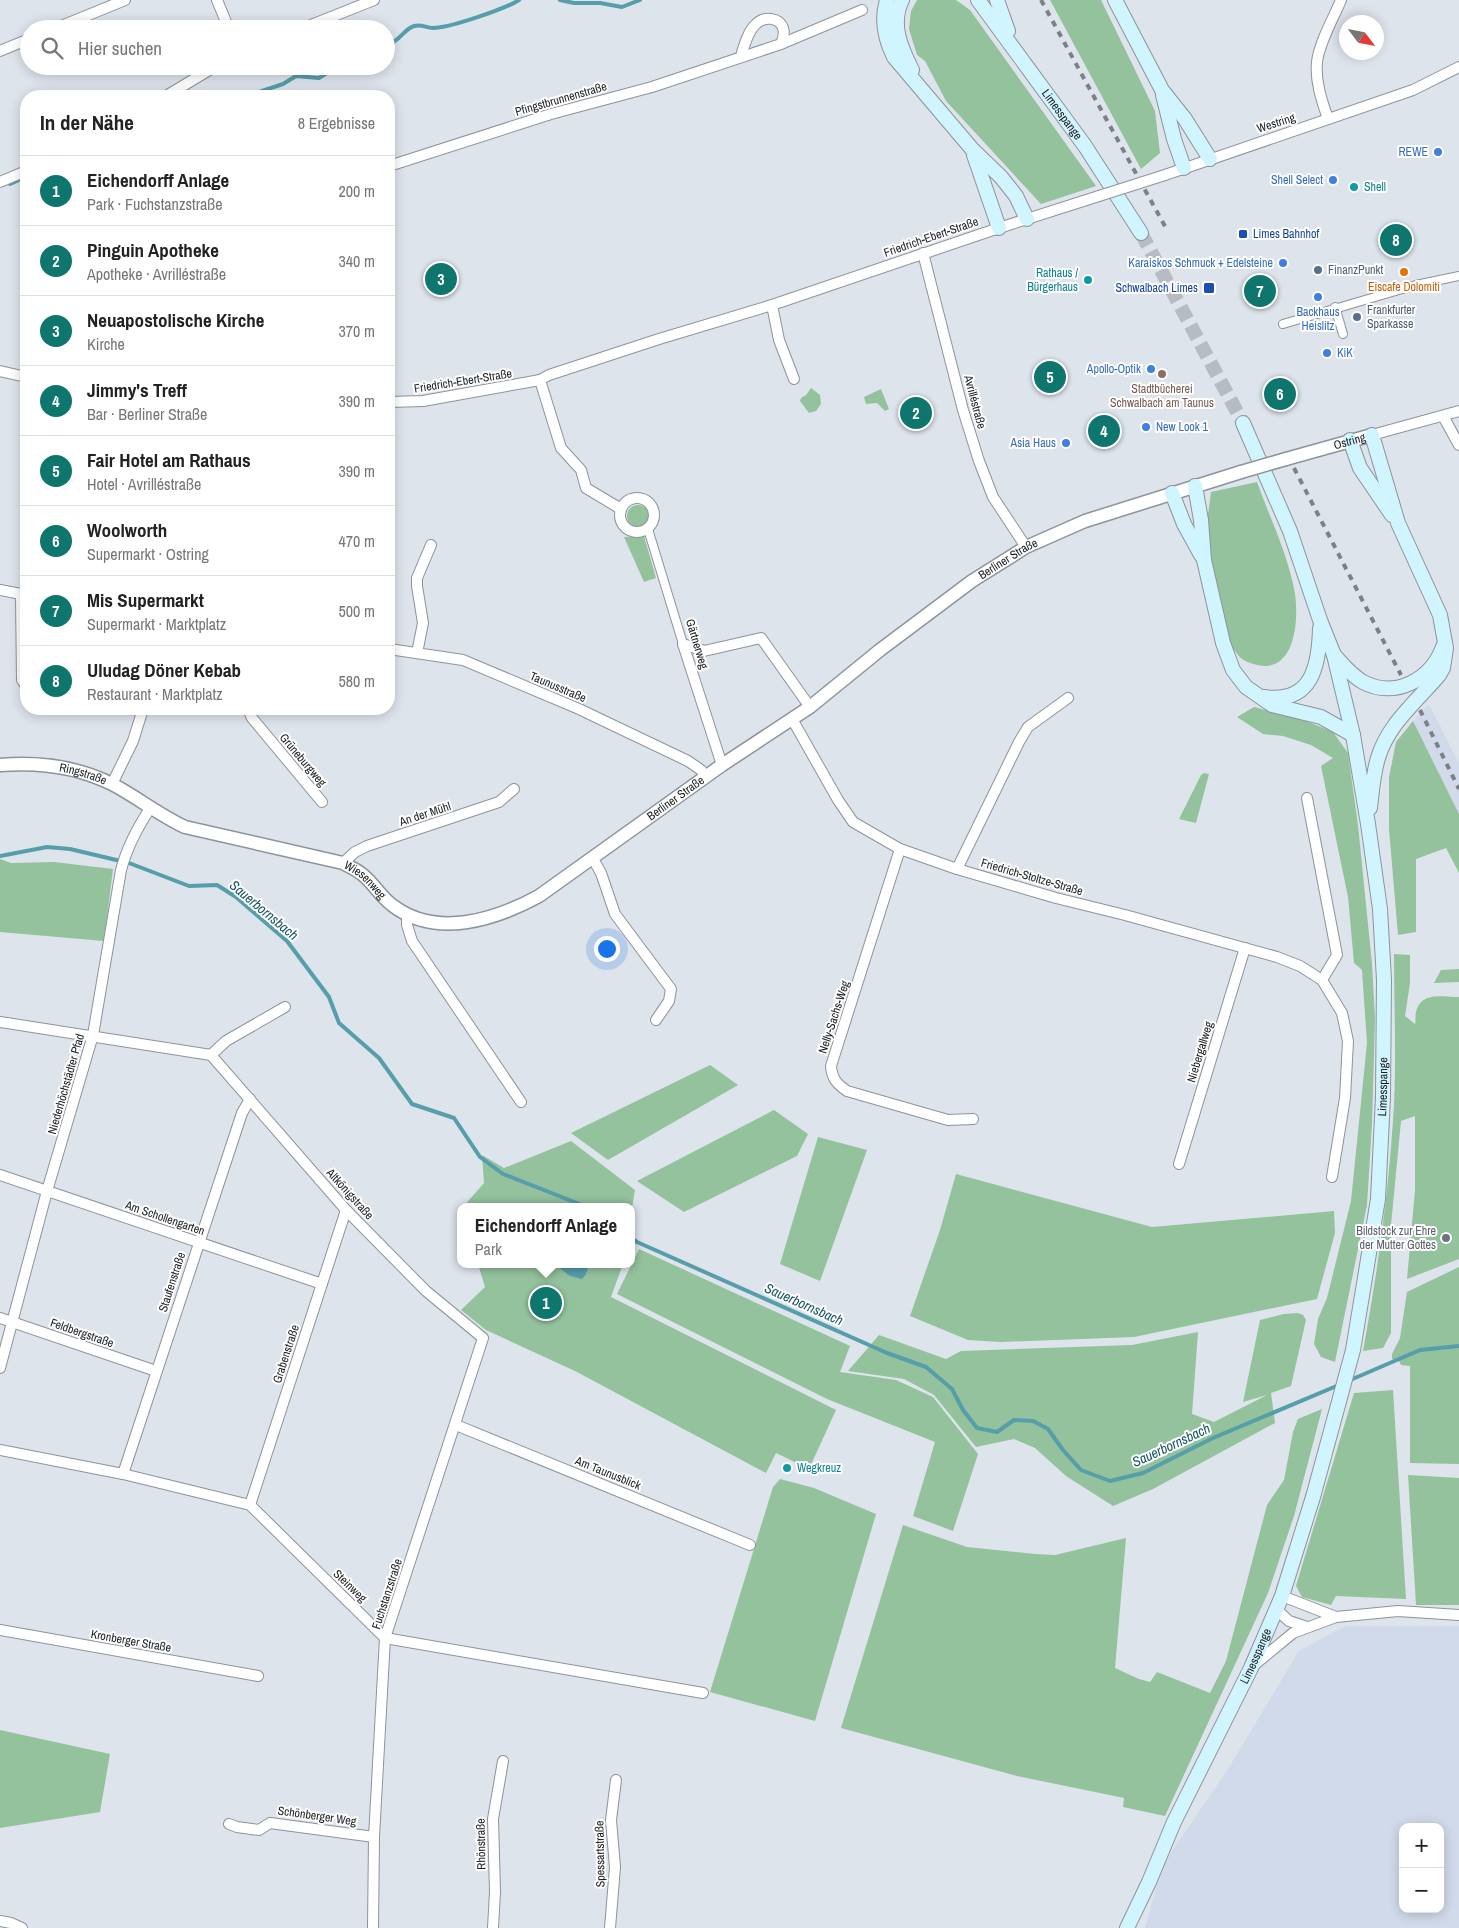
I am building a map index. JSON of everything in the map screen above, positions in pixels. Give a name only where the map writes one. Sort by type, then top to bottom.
[{"type":"main road","points":[[887,0],[884,24],[887,44],[894,57],[972,149],[1001,177],[1016,196],[1027,219]]},
{"type":"main road","points":[[902,0],[897,14],[897,32],[901,48],[924,93]]},
{"type":"main road","points":[[997,0],[1016,50]]},
{"type":"main road","points":[[1115,0],[1162,90],[1185,119],[1210,159]]},
{"type":"main road","name":"Limesspange","points":[[978,3],[1016,50],[1085,146],[1141,233]]},
{"type":"main road","points":[[1162,90],[1174,140],[1184,168]]},
{"type":"main road","points":[[972,149],[999,228]]},
{"type":"main road","points":[[1243,423],[1290,531],[1334,655],[1353,735],[1368,824]]},
{"type":"main road","points":[[1368,824],[1375,769],[1384,743],[1399,720],[1439,675],[1445,658],[1445,640],[1440,616],[1398,523],[1372,435]]},
{"type":"main road","points":[[1350,440],[1360,468],[1398,523]]},
{"type":"main road","points":[[1195,486],[1201,520],[1204,560],[1229,662],[1238,679],[1272,705],[1321,717],[1353,735]]},
{"type":"main road","points":[[1172,493],[1184,524],[1204,560]]},
{"type":"main road","points":[[1254,693],[1278,699],[1290,696],[1307,684],[1313,674],[1319,653],[1320,620]]},
{"type":"main road","points":[[1334,655],[1362,681],[1374,687],[1399,688],[1419,679],[1428,670],[1442,650],[1445,640]]},
{"type":"main road","name":"Limesspange","points":[[1149,1882],[1174,1822],[1251,1668],[1277,1610],[1313,1497],[1353,1350],[1378,1198],[1383,1097],[1384,980],[1380,909],[1368,824]]},
{"type":"main road","points":[[1127,1928],[1149,1882]]},
{"type":"main road","points":[[1139,1928],[1149,1882]]},
{"type":"street","points":[[76,20],[125,0]]},
{"type":"street","points":[[217,0],[225,20]]},
{"type":"street","points":[[324,20],[374,0]]},
{"type":"street","points":[[1328,119],[1320,94],[1317,61],[1342,0]]},
{"type":"street","name":"Pfingstbrunnenstraße","points":[[395,164],[552,114],[652,87],[781,44],[862,10]]},
{"type":"street","points":[[741,56],[750,31],[757,23],[764,19],[779,21],[783,27],[784,34],[781,44]]},
{"type":"street","points":[[0,51],[20,43]]},
{"type":"street","name":"Westring","points":[[1099,196],[1413,90],[1459,67]]},
{"type":"street","points":[[176,90],[201,75]]},
{"type":"street","points":[[1,179],[20,172]]},
{"type":"street","name":"Friedrich-Ebert-Straße","points":[[395,402],[423,401],[540,380],[549,375],[772,305],[923,253],[1099,196]]},
{"type":"street","name":"Avrilléstraße","points":[[923,253],[963,410],[979,461],[992,497],[1026,547]]},
{"type":"street","points":[[1282,324],[1416,285],[1459,276]]},
{"type":"street","points":[[772,305],[779,340],[794,379]]},
{"type":"street","points":[[1335,308],[1343,334]]},
{"type":"street","points":[[0,371],[20,376]]},
{"type":"street","points":[[540,380],[561,448],[581,470],[586,488],[621,509]]},
{"type":"street","name":"Ostring","points":[[1241,472],[1459,411]]},
{"type":"street","points":[[1443,416],[1459,446]]},
{"type":"street","name":"Berliner Straße","points":[[407,916],[435,924],[464,923],[515,910],[593,859],[722,765],[810,707],[880,650],[972,581],[1026,547],[1067,528],[1241,472]]},
{"type":"street","points":[[637,498],[650,504],[654,514],[652,524],[648,529],[640,533],[634,533],[625,528],[620,519],[623,504],[637,498]]},
{"type":"street","name":"Gärtnerweg","points":[[648,529],[722,765]]},
{"type":"street","points":[[417,653],[423,623],[416,586],[417,578],[430,546]]},
{"type":"street","points":[[0,590],[20,593]]},
{"type":"street","points":[[683,644],[704,651],[762,638],[810,707]]},
{"type":"street","name":"Taunusstraße","points":[[395,650],[464,660],[579,709],[688,761],[701,770],[706,777]]},
{"type":"street","points":[[957,868],[1028,727],[1068,698]]},
{"type":"street","name":"Ringstraße","points":[[0,765],[20,763],[55,766],[88,774],[112,784],[132,741],[141,715]]},
{"type":"street","name":"Grüneburgweg","points":[[251,715],[322,802]]},
{"type":"street","name":"Friedrich-Stoltze-Straße","points":[[792,719],[838,800],[853,822],[900,849],[1056,898],[1277,957],[1300,966],[1322,980],[1342,1013],[1348,1041],[1345,1098],[1332,1177]]},
{"type":"street","name":"Wiesenweg","points":[[112,784],[171,821],[185,827],[343,863],[363,875],[391,904],[407,916]]},
{"type":"street","name":"An der Mühl","points":[[343,863],[355,852],[367,846],[499,802],[514,789]]},
{"type":"street","points":[[1308,798],[1337,955],[1322,980]]},
{"type":"street","name":"Niederhöchstädter Pfad","points":[[0,1368],[47,1191],[93,1035],[125,855],[132,838],[150,808]]},
{"type":"street","name":"Nelly-Sachs-Weg","points":[[900,849],[831,1066],[832,1076],[838,1085],[847,1092],[948,1120],[973,1119]]},
{"type":"street","points":[[593,859],[601,873],[615,914],[671,989],[669,1000],[656,1020]]},
{"type":"street","points":[[407,916],[407,925],[412,941],[520,1102]]},
{"type":"street","name":"Niebergallweg","points":[[1179,1164],[1245,948]]},
{"type":"street","points":[[0,1022],[93,1035],[210,1055],[226,1041],[284,1007]]},
{"type":"street","name":"Altkönigstraße","points":[[210,1055],[346,1210],[426,1291],[483,1338]]},
{"type":"street","name":"Staufenstraße","points":[[123,1474],[242,1113],[250,1099]]},
{"type":"street","name":"Am Schollengarten","points":[[0,1175],[322,1284]]},
{"type":"street","name":"Grabenstraße","points":[[250,1505],[346,1210]]},
{"type":"street","name":"Feldbergstraße","points":[[0,1318],[156,1371]]},
{"type":"street","name":"Fuchstanzstraße","points":[[373,1928],[374,1837],[385,1638],[483,1338]]},
{"type":"street","name":"Am Taunusblick","points":[[456,1425],[750,1546]]},
{"type":"street","points":[[0,1450],[123,1474],[250,1505]]},
{"type":"street","name":"Steinweg","points":[[250,1505],[385,1638]]},
{"type":"street","points":[[1282,1596],[1336,1617]]},
{"type":"street","points":[[1277,1610],[1289,1621],[1306,1627]]},
{"type":"street","points":[[1251,1668],[1293,1633],[1336,1617],[1398,1611],[1459,1615]]},
{"type":"street","name":"Kronberger Straße","points":[[0,1630],[258,1676]]},
{"type":"street","points":[[385,1638],[703,1693]]},
{"type":"street","name":"Rhönstraße","points":[[493,1928],[495,1892],[493,1819],[504,1761]]},
{"type":"street","name":"Spessartstraße","points":[[610,1928],[615,1867],[612,1820],[616,1780]]},
{"type":"street","name":"Schönberger Weg","points":[[229,1824],[259,1830],[270,1823],[374,1837]]},
{"type":"street","points":[[0,1921],[22,1928]]},
{"type":"shaded area","points":[[1429,704],[1459,763],[1459,814],[1413,721]]},
{"type":"shaded area","points":[[1345,1626],[1459,1626],[1459,1928],[1145,1928],[1162,1866],[1228,1769],[1299,1651]]},
{"type":"green space","points":[[917,0],[956,0],[970,10],[1096,186],[1041,204],[946,101],[925,61],[917,55],[909,29],[911,11]]},
{"type":"green space","points":[[1050,0],[1101,0],[1155,111],[1160,153],[1141,169]]},
{"type":"green space","points":[[811,388],[820,395],[821,404],[816,411],[809,413],[800,401]]},
{"type":"green space","points":[[881,389],[889,409],[885,411],[877,403],[866,404],[864,397]]},
{"type":"green space","points":[[1257,482],[1288,566],[1296,605],[1295,630],[1292,643],[1280,661],[1270,666],[1257,665],[1242,659],[1225,632],[1218,606],[1207,526],[1211,492]]},
{"type":"green space","points":[[638,505],[648,512],[649,516],[642,526],[638,527],[628,520],[627,516],[634,506]]},
{"type":"green space","points":[[644,536],[656,578],[644,582],[624,537]]},
{"type":"green space","points":[[1254,707],[1306,721],[1333,732],[1348,753],[1358,825],[1372,964],[1375,1019],[1372,1124],[1367,1205],[1335,1362],[1321,1357],[1314,1344],[1318,1319],[1327,1298],[1351,1201],[1367,1043],[1362,970],[1354,963],[1348,897],[1321,766],[1333,758],[1311,745],[1283,736],[1263,734],[1237,717]]},
{"type":"green space","points":[[1413,721],[1459,814],[1459,873],[1446,848],[1416,859],[1416,932],[1398,935],[1389,829],[1389,777],[1396,742]]},
{"type":"green space","points":[[1204,773],[1209,774],[1196,823],[1179,819],[1201,775]]},
{"type":"green space","points":[[0,859],[11,863],[54,862],[113,869],[104,941],[0,932]]},
{"type":"green space","points":[[1394,954],[1410,955],[1410,983],[1405,1016],[1415,1024],[1416,1012],[1423,1001],[1440,996],[1459,997],[1459,1259],[1407,1279],[1415,1190],[1415,1116],[1401,1121],[1391,1225],[1391,1333],[1383,1348],[1363,1351],[1373,1294],[1391,1150],[1395,1080]]},
{"type":"green space","points":[[1459,969],[1459,982],[1434,983],[1441,970]]},
{"type":"green space","points":[[710,1065],[738,1085],[608,1160],[571,1133]]},
{"type":"green space","points":[[774,1110],[808,1134],[797,1156],[684,1212],[637,1181]]},
{"type":"green space","points":[[818,1137],[867,1150],[820,1281],[780,1264]]},
{"type":"green space","points":[[571,1141],[635,1190],[633,1203],[466,1203],[484,1183],[482,1155],[504,1168]]},
{"type":"green space","points":[[956,1174],[1152,1227],[1334,1211],[1335,1233],[1317,1299],[1134,1337],[1001,1342],[968,1340],[910,1316],[940,1230]]},
{"type":"green space","points":[[639,1249],[850,1346],[840,1372],[896,1380],[933,1397],[978,1454],[953,1531],[913,1516],[935,1442],[827,1399],[617,1294],[630,1268],[635,1268],[635,1257]]},
{"type":"green space","points":[[1459,1267],[1459,1464],[1410,1463],[1410,1366],[1401,1365],[1399,1361],[1392,1359],[1392,1354],[1400,1338],[1407,1292]]},
{"type":"green space","points":[[479,1268],[567,1268],[586,1274],[588,1268],[622,1268],[611,1297],[836,1410],[809,1469],[776,1453],[766,1473],[575,1371],[486,1330],[461,1310],[485,1287]]},
{"type":"green space","points":[[1298,1313],[1303,1315],[1306,1320],[1291,1386],[1271,1393],[1275,1423],[1153,1489],[1113,1506],[1066,1476],[1035,1448],[1014,1439],[976,1447],[934,1395],[904,1379],[848,1371],[879,1335],[946,1359],[961,1351],[1132,1345],[1198,1332],[1192,1414],[1214,1422],[1267,1395],[1243,1402],[1260,1320],[1284,1314]]},
{"type":"green space","points":[[1393,1390],[1406,1599],[1336,1596],[1331,1605],[1302,1597],[1296,1586],[1354,1393]]},
{"type":"green space","points":[[1322,1409],[1294,1516],[1268,1593],[1165,1816],[1123,1807],[1124,1798],[1017,1776],[841,1728],[903,1525],[967,1547],[1035,1554],[1055,1555],[1126,1538],[1115,1668],[1150,1682],[1157,1672],[1210,1693],[1226,1661],[1267,1505],[1284,1480],[1293,1432],[1298,1419]]},
{"type":"green space","points":[[1408,1475],[1459,1478],[1459,1605],[1416,1605]]},
{"type":"green space","points":[[780,1479],[814,1488],[876,1514],[815,1721],[710,1692],[773,1487]]},
{"type":"green space","points":[[0,1730],[110,1754],[100,1812],[0,1828]]},
{"type":"water","points":[[559,1268],[588,1268],[582,1279],[570,1276]]},
{"type":"waterway","points":[[395,41],[414,26],[419,25],[433,28],[464,22],[519,0]]},
{"type":"waterway","points":[[560,0],[574,3],[600,3],[622,7],[640,0]]},
{"type":"waterway","points":[[265,90],[283,84],[296,76],[319,78],[324,75]]},
{"type":"waterway","points":[[10,184],[20,180]]},
{"type":"waterway","name":"Sauerbornsbach","points":[[0,856],[47,847],[70,849],[129,863],[189,886],[217,885],[236,897],[287,941],[329,997],[339,1023],[379,1058],[412,1104],[454,1118],[480,1157],[503,1174],[577,1203]]},
{"type":"waterway","name":"Sauerbornsbach","points":[[635,1241],[887,1353],[926,1367],[952,1389],[963,1410],[977,1428],[997,1432],[1014,1420],[1033,1421],[1048,1429],[1081,1470],[1110,1481],[1143,1473],[1213,1438],[1339,1385]]},
{"type":"waterway","name":"Sauerbornsbach","points":[[1348,1381],[1420,1350],[1459,1346]]},
{"type":"tunnel","points":[[1141,233],[1243,423]]},
{"type":"railway","points":[[1041,0],[1167,230]]},
{"type":"railway","points":[[1294,468],[1401,675]]},
{"type":"railway","points":[[1420,710],[1459,789]]},
{"type":"place","name":"REWE","points":[[1438,152]]},
{"type":"place","name":"Shell Select","points":[[1333,180]]},
{"type":"place","name":"Shell","points":[[1354,187]]},
{"type":"place","name":"Limes Bahnhof","points":[[1243,234]]},
{"type":"place","name":"Uludag Döner Kebab","points":[[1396,240]]},
{"type":"place","name":"Karaiskos Schmuck + Edelsteine","points":[[1283,263]]},
{"type":"place","name":"FinanzPunkt","points":[[1318,270]]},
{"type":"place","name":"Eiscafe Dolomiti","points":[[1404,272]]},
{"type":"place","name":"Neuapostolische Kirche","points":[[441,279]]},
{"type":"place","name":"Rathaus / Bürgerhaus","points":[[1088,280]]},
{"type":"place","name":"Schwalbach Limes","points":[[1209,288]]},
{"type":"place","name":"Mis Supermarkt","points":[[1260,291]]},
{"type":"place","name":"Backhaus Heislitz","points":[[1318,297]]},
{"type":"place","name":"Frankfurter Sparkasse","points":[[1357,317]]},
{"type":"place","name":"KiK","points":[[1327,353]]},
{"type":"place","name":"Apollo-Optik","points":[[1151,369]]},
{"type":"place","name":"Stadtbücherei Schwalbach am Taunus","points":[[1162,374]]},
{"type":"place","name":"Fair Hotel am Rathaus","points":[[1050,377]]},
{"type":"place","name":"Woolworth","points":[[1280,394]]},
{"type":"place","name":"Pinguin Apotheke","points":[[916,413]]},
{"type":"place","name":"New Look 1","points":[[1146,427]]},
{"type":"place","name":"Jimmy's Treff","points":[[1104,431]]},
{"type":"place","name":"Asia Haus","points":[[1066,443]]},
{"type":"place","name":"Bildstock zur Ehre der Mutter Gottes","points":[[1446,1238]]},
{"type":"place","name":"Eichendorff Anlage","points":[[546,1303]]},
{"type":"place","name":"Wegkreuz","points":[[787,1468]]}]
